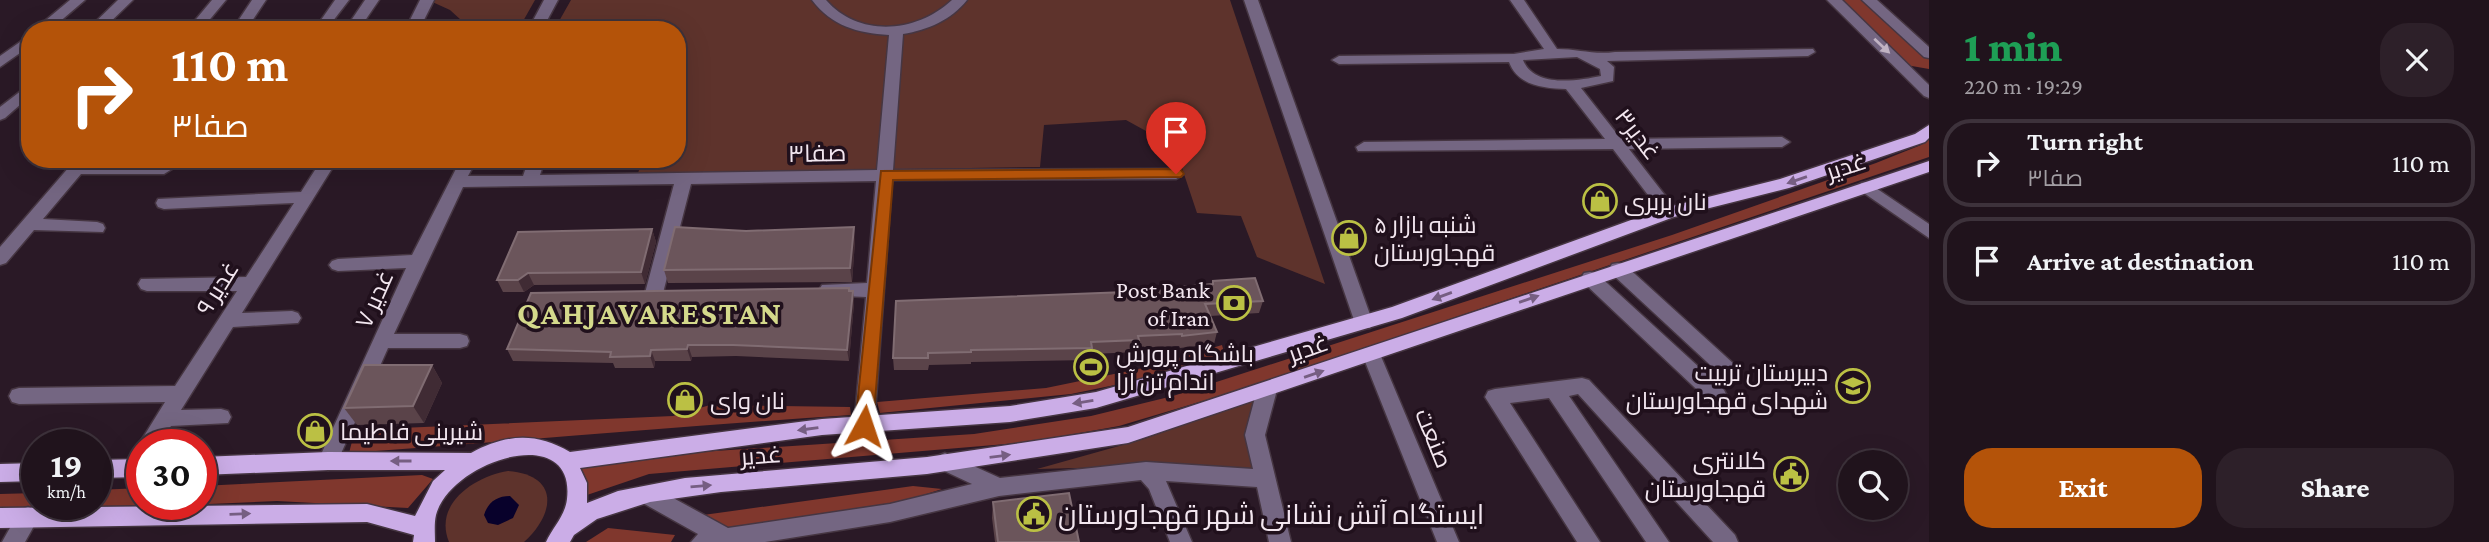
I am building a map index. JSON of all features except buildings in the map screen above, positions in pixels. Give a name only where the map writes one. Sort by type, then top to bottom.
[{"type":"main road","name":"غدیر","points":[[567,461],[822,427],[1010,414],[1096,400],[1364,323],[1670,212],[1783,184],[1920,138],[1929,130]]},
{"type":"main road","name":"غدیر","points":[[562,535],[587,513],[630,497],[690,487],[945,463],[1128,435],[1929,166]]},
{"type":"main road","points":[[112,516],[367,513],[423,534],[429,505],[442,484],[470,461],[487,453],[522,446],[553,452],[567,461],[576,475],[579,491],[576,509],[562,535]]},
{"type":"main road","points":[[217,465],[328,461],[470,461]]},
{"type":"main road","points":[[0,473],[21,472]]},
{"type":"main road","points":[[0,518],[21,517]]},
{"type":"street","points":[[52,21],[78,0]]},
{"type":"street","points":[[104,21],[126,0]]},
{"type":"street","points":[[202,21],[219,0]]},
{"type":"street","points":[[245,21],[259,0]]},
{"type":"street","points":[[326,21],[342,0]]},
{"type":"street","points":[[358,21],[372,0]]},
{"type":"street","points":[[416,21],[427,0]]},
{"type":"street","points":[[540,21],[551,0]]},
{"type":"street","points":[[819,0],[833,17],[846,23],[870,29],[896,30],[929,23],[954,9],[960,0]]},
{"type":"street","points":[[1251,0],[1364,323]]},
{"type":"street","points":[[1517,0],[1553,53]]},
{"type":"street","points":[[1834,0],[1929,93]]},
{"type":"street","points":[[1869,0],[1929,54]]},
{"type":"street","points":[[864,426],[879,299],[896,30]]},
{"type":"street","points":[[0,63],[21,46]]},
{"type":"street","points":[[1595,59],[1615,56],[1808,52]]},
{"type":"street","points":[[1339,60],[1515,58],[1529,54],[1579,53],[1606,67],[1608,78],[1571,85],[1545,83],[1527,77],[1516,65],[1515,58]]},
{"type":"street","points":[[1904,66],[1929,73]]},
{"type":"street","name":"غدیر۳","points":[[1571,85],[1670,212]]},
{"type":"street","points":[[0,115],[21,96]]},
{"type":"street","points":[[1364,148],[1782,142]]},
{"type":"street","points":[[0,259],[78,168]]},
{"type":"street","points":[[147,168],[164,169]]},
{"type":"street","name":"غدیر ۹","points":[[159,429],[324,168]]},
{"type":"street","name":"غدیر ۷","points":[[328,461],[418,261],[465,168]]},
{"type":"street","points":[[530,180],[534,168]]},
{"type":"street","name":"صفا۳","points":[[458,182],[886,175],[1176,174]]},
{"type":"street","points":[[677,293],[651,288],[684,178]]},
{"type":"street","points":[[1867,187],[1929,232]]},
{"type":"street","points":[[164,203],[306,197]]},
{"type":"street","points":[[1909,217],[1929,223]]},
{"type":"street","points":[[30,224],[97,228]]},
{"type":"street","points":[[338,265],[418,261]]},
{"type":"street","points":[[1618,269],[1728,370]]},
{"type":"street","points":[[1590,278],[1717,396]]},
{"type":"street","points":[[147,284],[251,284]]},
{"type":"street","points":[[810,291],[879,299]]},
{"type":"street","points":[[228,320],[292,318]]},
{"type":"street","points":[[382,341],[460,341]]},
{"type":"street","name":"صنعت","points":[[1371,354],[1448,542]]},
{"type":"street","points":[[1590,542],[1495,397],[1583,386],[1727,542]]},
{"type":"street","points":[[1267,390],[1255,435],[1280,542]]},
{"type":"street","points":[[1554,390],[1658,542]]},
{"type":"street","points":[[19,396],[181,394]]},
{"type":"street","points":[[166,418],[221,417]]},
{"type":"street","points":[[945,463],[999,487]]},
{"type":"street","points":[[702,542],[890,513],[999,487],[1146,471],[1265,479]]},
{"type":"street","points":[[1146,471],[1157,484],[1181,542]]},
{"type":"street","points":[[648,495],[725,538]]},
{"type":"street","points":[[13,542],[26,520]]},
{"type":"shaded area","points":[[428,0],[535,0],[523,21],[462,21],[450,10]]},
{"type":"shaded area","points":[[571,0],[1230,0],[1325,284],[1257,257],[1241,216],[1197,213],[1175,147],[1126,120],[1044,125],[1040,167],[638,173],[640,168],[686,168],[686,21],[559,21]]},
{"type":"shaded area","points":[[1837,0],[1864,0],[1929,56],[1929,69],[1906,65]]},
{"type":"shaded area","points":[[1929,139],[1929,157],[1243,389],[1119,426],[1029,442],[649,474],[587,495],[579,464],[684,453],[974,434],[1091,416],[1173,396],[1672,235],[1876,163],[1921,145]]},
{"type":"shaded area","points":[[1222,345],[1225,356],[1144,379],[1071,394],[880,413],[877,402],[1046,388],[1148,367]]},
{"type":"shaded area","points":[[1256,399],[1256,472],[1154,466],[1037,469],[1144,439]]},
{"type":"shaded area","points":[[710,405],[850,407],[851,415],[349,453],[355,430],[673,416]]},
{"type":"shaded area","points":[[508,471],[525,474],[537,480],[544,488],[546,508],[535,531],[524,542],[449,542],[447,515],[460,494],[483,479]]},
{"type":"shaded area","points":[[422,475],[433,479],[408,508],[277,501],[217,504],[217,485]]},
{"type":"shaded area","points":[[913,486],[942,489],[893,505],[739,531],[696,516]]},
{"type":"shaded area","points":[[112,489],[126,489],[126,508],[112,508]]},
{"type":"shaded area","points":[[21,493],[21,512],[0,513],[0,494]]},
{"type":"shaded area","points":[[510,496],[519,505],[513,518],[498,525],[488,523],[484,515],[491,503],[501,497]]},
{"type":"shaded area","points":[[608,528],[675,535],[671,542],[586,542]]},
{"type":"place","name":"نان بربری","points":[[1600,201]]},
{"type":"place","name":"۵ شنبه بازار قهجاورستان","points":[[1349,238]]},
{"type":"place","name":"Post Bank of Iran","points":[[1234,303]]},
{"type":"place","name":"باشگاه پرورش اندام تن آرا","points":[[1091,367]]},
{"type":"place","name":"دبیرستان تربیت شهدای قهجاورستان","points":[[1853,386]]},
{"type":"place","name":"نان وای","points":[[685,400]]},
{"type":"place","name":"شیرینی فاطیما","points":[[315,431]]},
{"type":"place","name":"کلانتری قهجاورستان","points":[[1791,474]]},
{"type":"place","name":"ایستگاه آتش نشانی شهر قهجاورستان","points":[[1034,514]]},
{"type":"district","name":"QAHJAVARESTAN","points":[[650,313]]},
{"type":"route","points":[[864,426],[886,175],[1176,174]]}]
